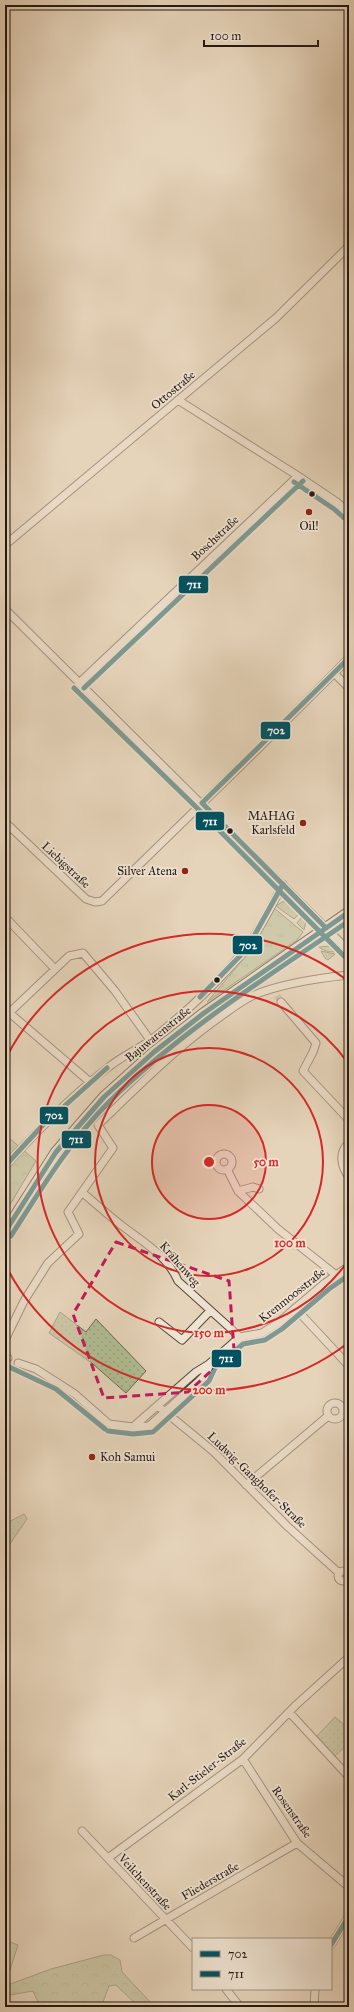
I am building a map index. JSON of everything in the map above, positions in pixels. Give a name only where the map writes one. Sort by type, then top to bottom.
[{"type":"main road","name":"Bajuwarenstraße","points":[[5,1232],[56,1152],[104,1097],[154,1052],[204,1013],[349,912]]},
{"type":"street","name":"Ottostraße","points":[[5,545],[276,318],[349,246]]},
{"type":"street","points":[[178,400],[298,476],[338,503],[349,513]]},
{"type":"street","name":"Boschstraße","points":[[79,683],[298,476]]},
{"type":"street","points":[[5,609],[202,803],[349,951]]},
{"type":"street","name":"Liebigstraße","points":[[5,822],[86,899],[95,902],[102,901],[349,658]]},
{"type":"street","points":[[334,673],[349,688]]},
{"type":"street","points":[[5,1166],[41,1127],[90,1082],[112,1065],[150,1040],[208,990],[240,956],[254,936],[283,884]]},
{"type":"street","points":[[5,917],[55,969]]},
{"type":"street","points":[[90,1082],[7,1011],[69,956],[83,954],[116,991],[150,1040]]},
{"type":"street","points":[[5,1340],[24,1301],[48,1263],[79,1234],[68,1212],[83,1193],[113,1148],[98,1125],[155,1068],[238,1004],[254,995],[277,996],[328,977],[349,975]]},
{"type":"street","points":[[277,996],[316,1043],[303,1071],[349,1120]]},
{"type":"street","points":[[349,1143],[344,1147],[341,1158],[343,1167],[349,1177]]},
{"type":"street","points":[[226,1169],[238,1191],[278,1229],[336,1275]]},
{"type":"street","points":[[238,1191],[253,1186],[259,1189]]},
{"type":"street","name":"Krähenweg","points":[[83,1193],[121,1225],[149,1244],[173,1270],[178,1281],[240,1337]]},
{"type":"street","name":"Krenmoosstraße","points":[[240,1337],[262,1333],[278,1323],[349,1266]]},
{"type":"street","points":[[295,1308],[349,1366]]},
{"type":"street","points":[[159,1322],[182,1340],[210,1311]]},
{"type":"street","points":[[133,1427],[196,1372],[209,1364],[240,1337]]},
{"type":"street","points":[[18,1363],[36,1369],[75,1394],[109,1424],[133,1427],[149,1426],[204,1376],[209,1364]]},
{"type":"street","name":"Ludwig-Ganghofer-Straße","points":[[158,1406],[214,1452],[246,1485],[339,1573]]},
{"type":"street","points":[[246,1485],[328,1416]]},
{"type":"street","name":"Karl-Stieler-Straße","points":[[108,1858],[243,1758],[289,1712],[349,1657]]},
{"type":"street","points":[[289,1712],[349,1777]]},
{"type":"street","name":"Rosenstraße","points":[[243,1758],[297,1843],[349,1887]]},
{"type":"street","name":"Veilchenstraße","points":[[82,1831],[192,1947]]},
{"type":"street","name":"Fliederstraße","points":[[134,1938],[297,1843]]},
{"type":"street","points":[[332,1943],[349,1916]]},
{"type":"street","points":[[227,1990],[240,2007]]},
{"type":"street","points":[[314,2007],[315,1990]]},
{"type":"highlighted area","points":[[116,1242],[229,1281],[234,1350],[188,1392],[104,1398],[73,1314]]},
{"type":"green space","points":[[288,901],[302,911],[294,919],[276,906],[282,902]]},
{"type":"green space","points":[[274,908],[303,932],[297,940],[207,1002],[253,948]]},
{"type":"green space","points":[[304,915],[306,921],[304,930],[297,923]]},
{"type":"green space","points":[[330,946],[339,950],[329,952],[319,947]]},
{"type":"green space","points":[[321,951],[335,954],[328,960]]},
{"type":"green space","points":[[8,1137],[36,1161],[5,1213],[5,1140]]},
{"type":"green space","points":[[60,1312],[86,1332],[96,1319],[146,1371],[126,1393],[93,1364],[49,1333]]},
{"type":"green space","points":[[24,1514],[27,1519],[5,1551],[5,1524]]},
{"type":"green space","points":[[335,1717],[349,1729],[349,1743],[335,1756],[317,1736]]},
{"type":"green space","points":[[5,1940],[18,1945],[8,1976],[5,1975]]},
{"type":"green space","points":[[104,1955],[111,1955],[120,1960],[122,1972],[155,2007],[139,2007],[116,1985],[109,1986],[103,2002],[108,2007],[40,2007],[33,1991],[10,1995],[5,1992],[5,1986],[51,1969]]},
{"type":"tunnel","points":[[277,996],[281,1002]]},
{"type":"transit line","name":"711","points":[[84,688],[303,481]]},
{"type":"transit line","name":"711","points":[[294,482],[334,509],[344,518]]},
{"type":"transit line","name":"702","points":[[202,803],[349,658]]},
{"type":"transit line","name":"711","points":[[74,688],[197,808],[344,956]]},
{"type":"transit line","name":"702","points":[[202,803],[326,928]]},
{"type":"transit line","name":"702","points":[[200,997],[240,956],[254,936],[283,884]]},
{"type":"transit line","name":"702","points":[[5,1232],[56,1152],[104,1097],[154,1052],[204,1013],[349,912]]},
{"type":"transit line","name":"711","points":[[11,1236],[69,1149],[81,1133],[109,1102],[137,1076],[195,1028],[256,984],[349,921]]},
{"type":"transit line","name":"702","points":[[5,1166],[41,1127],[107,1068]]},
{"type":"transit line","name":"711","points":[[108,1431],[133,1434],[153,1432],[209,1381],[215,1368],[243,1344],[265,1340],[282,1329],[329,1289],[349,1275]]},
{"type":"transit line","name":"711","points":[[5,1365],[56,1389],[105,1429]]},
{"type":"transit line","name":"702","points":[[332,1943],[349,1916]]},
{"type":"place","name":"Oil!","points":[[309,512]]},
{"type":"place","name":"MAHAG Karlsfeld","points":[[303,823]]},
{"type":"place","name":"Silver Atena","points":[[185,871]]},
{"type":"place","name":"Koh Samui","points":[[92,1457]]}]
